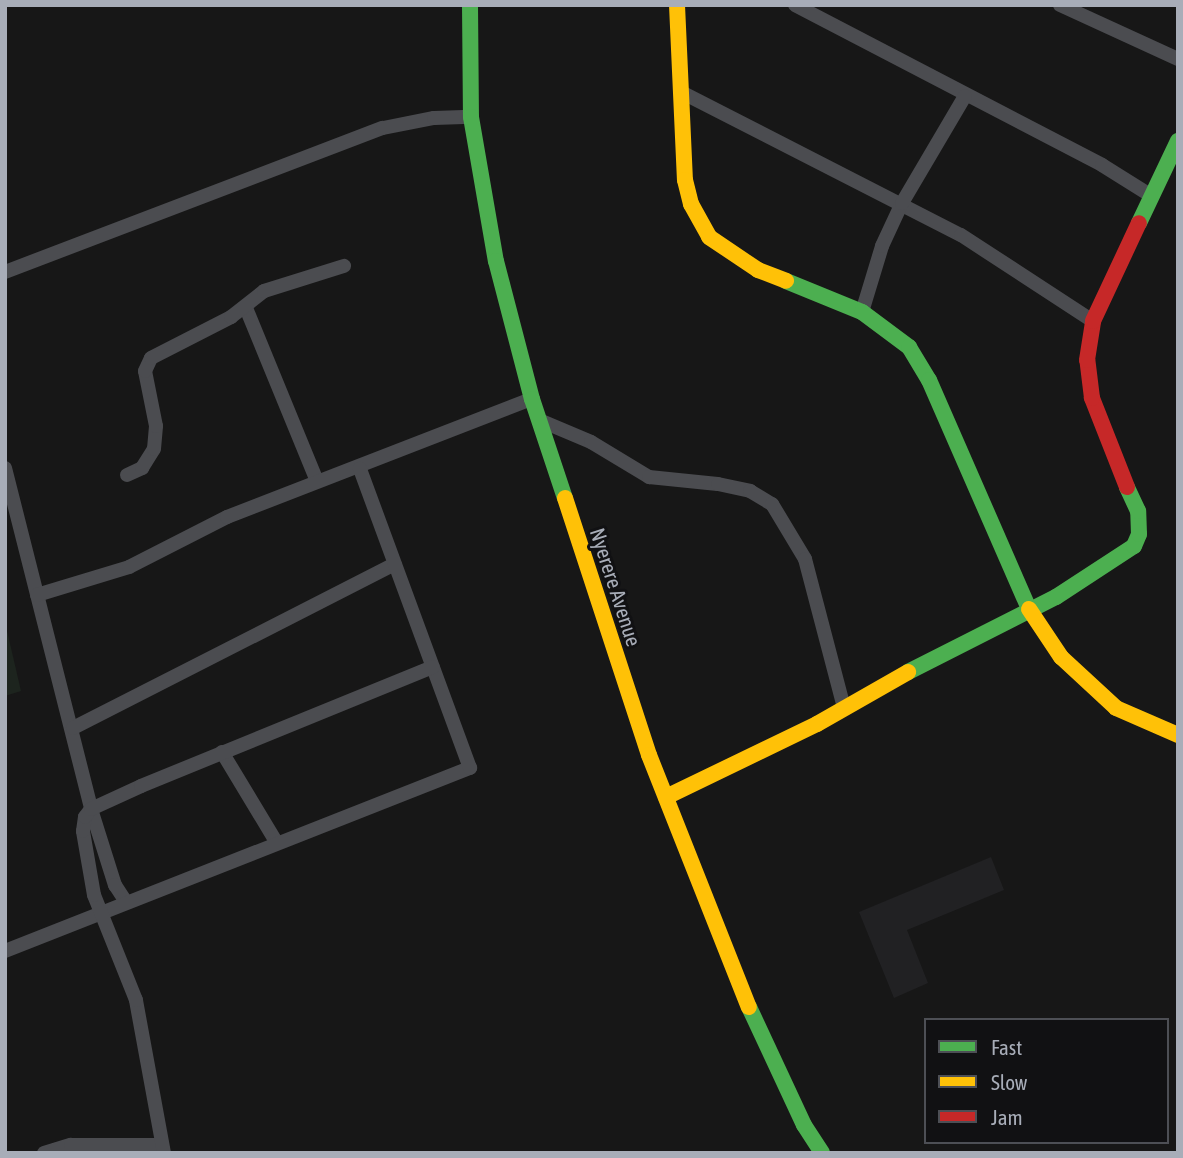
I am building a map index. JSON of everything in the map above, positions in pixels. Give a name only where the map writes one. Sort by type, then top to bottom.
[{"type":"street","name":"Nyerere Avenue","points":[[470,5],[471,117],[496,261],[532,399],[666,797],[731,969],[804,1125],[822,1153]]},
{"type":"street","points":[[677,5],[685,180],[691,204],[709,237],[758,270],[862,312],[909,347],[929,380],[1029,610],[1075,674],[1115,708],[1178,734]]},
{"type":"street","points":[[795,5],[965,96],[1102,165],[1150,195]]},
{"type":"street","points":[[1060,5],[1178,59]]},
{"type":"street","points":[[683,93],[902,203],[1021,270],[1093,321]]},
{"type":"street","points":[[862,312],[881,246],[902,203],[965,96]]},
{"type":"street","points":[[5,272],[383,128],[434,118],[471,117]]},
{"type":"street","points":[[666,797],[844,708],[935,656],[1029,610],[1110,564],[1134,546],[1139,534],[1138,511],[1092,398],[1087,360],[1093,321],[1150,195],[1178,141]]},
{"type":"street","points":[[127,475],[142,468],[154,449],[147,363],[170,345],[246,308],[264,291],[344,266]]},
{"type":"street","points":[[246,308],[317,481]]},
{"type":"street","points":[[37,595],[129,567],[227,517],[317,481],[360,469],[422,440],[532,399]]},
{"type":"street","points":[[539,420],[591,442],[649,477],[718,484],[750,491],[772,504],[805,559],[844,708]]},
{"type":"street","points":[[5,468],[73,728],[91,809],[115,884],[126,902]]},
{"type":"street","points":[[5,951],[470,768],[360,469]]},
{"type":"street","points":[[73,728],[395,564]]},
{"type":"street","points":[[44,1153],[71,1145],[163,1149],[136,1000],[125,965],[99,913],[83,831],[91,809],[222,752],[433,667]]},
{"type":"street","points":[[222,752],[277,843]]},
{"type":"shaded area","points":[[5,622],[21,691],[5,696]]},
{"type":"shaded area","points":[[991,857],[1004,890],[907,930],[928,983],[894,998],[859,912]]},
{"type":"traffic: fast","points":[[470,5],[471,117],[496,261],[532,399],[565,498]]},
{"type":"traffic: fast","points":[[1139,223],[1178,141]]},
{"type":"traffic: fast","points":[[786,281],[862,312],[909,347],[929,380],[1029,609]]},
{"type":"traffic: fast","points":[[908,672],[1056,597],[1134,546],[1139,534],[1138,511],[1127,487]]},
{"type":"traffic: fast","points":[[749,1007],[804,1125],[822,1153]]},
{"type":"traffic: slow","points":[[677,5],[685,180],[691,204],[709,237],[758,270],[786,281]]},
{"type":"traffic: slow","points":[[565,498],[649,755],[749,1007]]},
{"type":"traffic: slow","points":[[1029,609],[1061,657],[1116,708],[1178,735]]},
{"type":"traffic: slow","points":[[666,797],[817,724],[908,672]]},
{"type":"traffic: jam","points":[[1127,487],[1092,398],[1087,360],[1093,321],[1139,223]]}]
